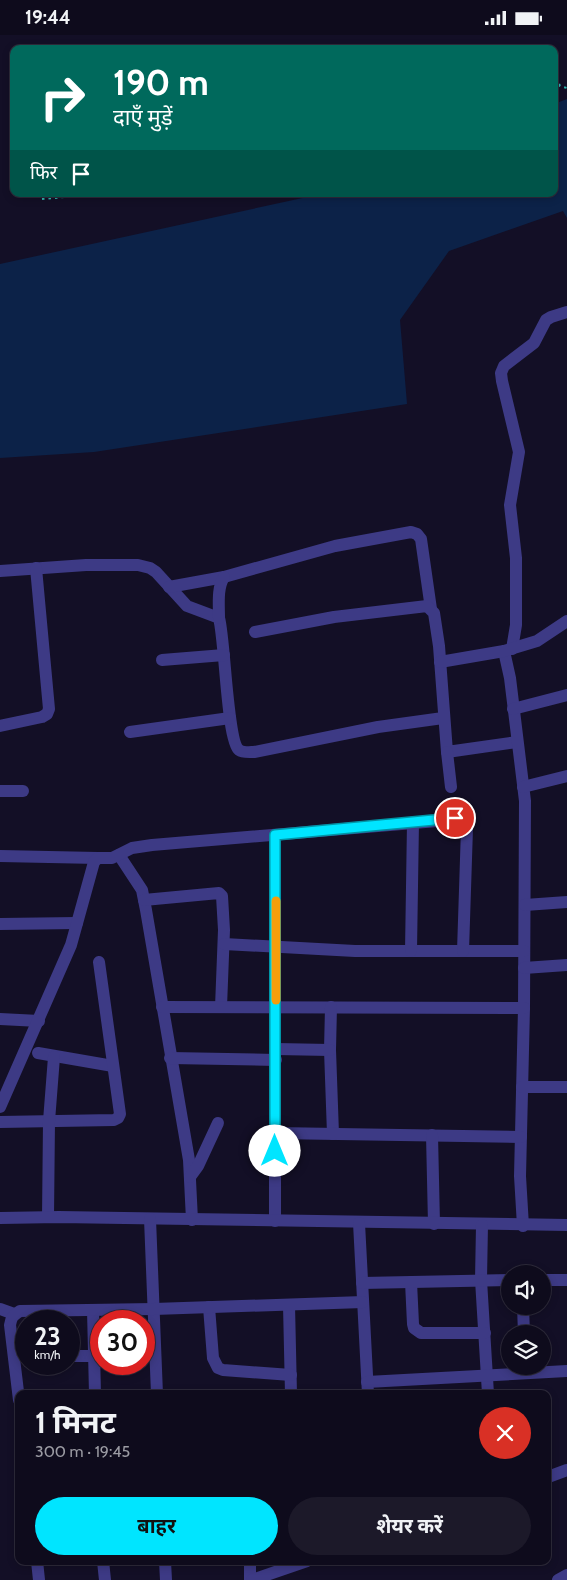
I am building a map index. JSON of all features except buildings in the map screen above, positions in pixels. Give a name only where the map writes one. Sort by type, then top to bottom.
[{"type":"street","points":[[523,1226],[520,1176],[524,1008],[525,801],[513,709],[508,650],[516,625],[516,558],[510,505],[519,452],[501,373],[509,361],[534,343],[546,320],[567,312]]},
{"type":"street","points":[[169,587],[224,577],[335,546],[411,532],[417,534],[421,539],[431,609],[434,613],[451,787]]},
{"type":"street","points":[[0,571],[86,565],[138,565],[150,568],[156,572],[186,606],[219,617]]},
{"type":"street","points":[[0,726],[42,717],[47,715],[49,709],[36,568]]},
{"type":"street","points":[[224,577],[220,588],[219,617],[230,718],[238,750],[254,752],[378,727],[443,717]]},
{"type":"street","points":[[255,632],[334,617],[427,606],[431,609]]},
{"type":"street","points":[[440,662],[508,650],[537,641],[566,623]]},
{"type":"street","points":[[162,660],[224,655]]},
{"type":"street","points":[[513,709],[567,695]]},
{"type":"street","points":[[130,732],[230,718]]},
{"type":"street","points":[[447,751],[517,742]]},
{"type":"street","points":[[523,787],[567,776]]},
{"type":"street","points":[[0,791],[23,791]]},
{"type":"street","points":[[2,1099],[72,945],[94,862],[132,848],[455,818],[461,819],[465,822],[467,828],[464,951]]},
{"type":"street","points":[[411,951],[413,822]]},
{"type":"street","points":[[275,835],[275,1221]]},
{"type":"street","points":[[0,856],[107,857],[142,890],[189,1160],[192,1220]]},
{"type":"street","points":[[144,900],[219,893],[222,895],[224,945],[221,1007]]},
{"type":"street","points":[[525,905],[567,902]]},
{"type":"street","points":[[0,924],[77,923]]},
{"type":"street","points":[[224,945],[355,951],[524,951]]},
{"type":"street","points":[[0,1122],[114,1120],[120,1115],[99,962]]},
{"type":"street","points":[[524,968],[567,965]]},
{"type":"street","points":[[162,1007],[524,1008]]},
{"type":"street","points":[[331,1007],[330,1050],[333,1134]]},
{"type":"street","points":[[0,1019],[39,1021]]},
{"type":"street","points":[[170,1058],[330,1050]]},
{"type":"street","points":[[38,1053],[113,1066]]},
{"type":"street","points":[[48,1217],[49,1121],[54,1057]]},
{"type":"street","points":[[522,1087],[567,1087]]},
{"type":"street","points":[[190,1177],[201,1161],[218,1123]]},
{"type":"street","points":[[275,1133],[521,1137]]},
{"type":"street","points":[[432,1135],[434,1224]]},
{"type":"street","points":[[0,1218],[48,1217],[523,1226],[567,1225]]},
{"type":"street","points":[[150,1219],[157,1390]]},
{"type":"street","points":[[359,1223],[367,1388],[501,1373]]},
{"type":"street","points":[[482,1225],[480,1280],[488,1390]]},
{"type":"street","points":[[362,1283],[501,1280]]},
{"type":"street","points":[[551,1280],[567,1280]]},
{"type":"street","points":[[411,1282],[413,1324],[417,1331],[421,1333],[485,1333]]},
{"type":"street","points":[[93,1310],[363,1302]]},
{"type":"street","points":[[289,1305],[291,1390]]},
{"type":"street","points":[[209,1307],[213,1358],[218,1368],[223,1370],[290,1375]]},
{"type":"street","points":[[0,1309],[14,1314]]},
{"type":"street","points":[[15,1341],[10,1325],[11,1318],[20,1311],[90,1310]]},
{"type":"street","points":[[551,1371],[567,1371]]},
{"type":"street","points":[[19,1390],[20,1375]]},
{"type":"street","points":[[94,1375],[95,1390]]},
{"type":"street","points":[[551,1476],[567,1470]]},
{"type":"street","points":[[37,1565],[39,1580]]},
{"type":"street","points":[[103,1565],[105,1580]]},
{"type":"street","points":[[165,1565],[166,1580]]},
{"type":"street","points":[[250,1565],[251,1580],[294,1565]]},
{"type":"street","points":[[558,1580],[567,1575]]},
{"type":"path","points":[[42,199],[65,197]]},
{"type":"water","points":[[567,99],[567,218],[563,211],[449,251],[400,320],[407,404],[94,452],[0,458],[0,264],[307,197],[558,197],[558,102]]},
{"type":"slow traffic","points":[[276,901],[276,1000]]},
{"type":"route","points":[[275,1151],[275,835],[455,818]]}]
